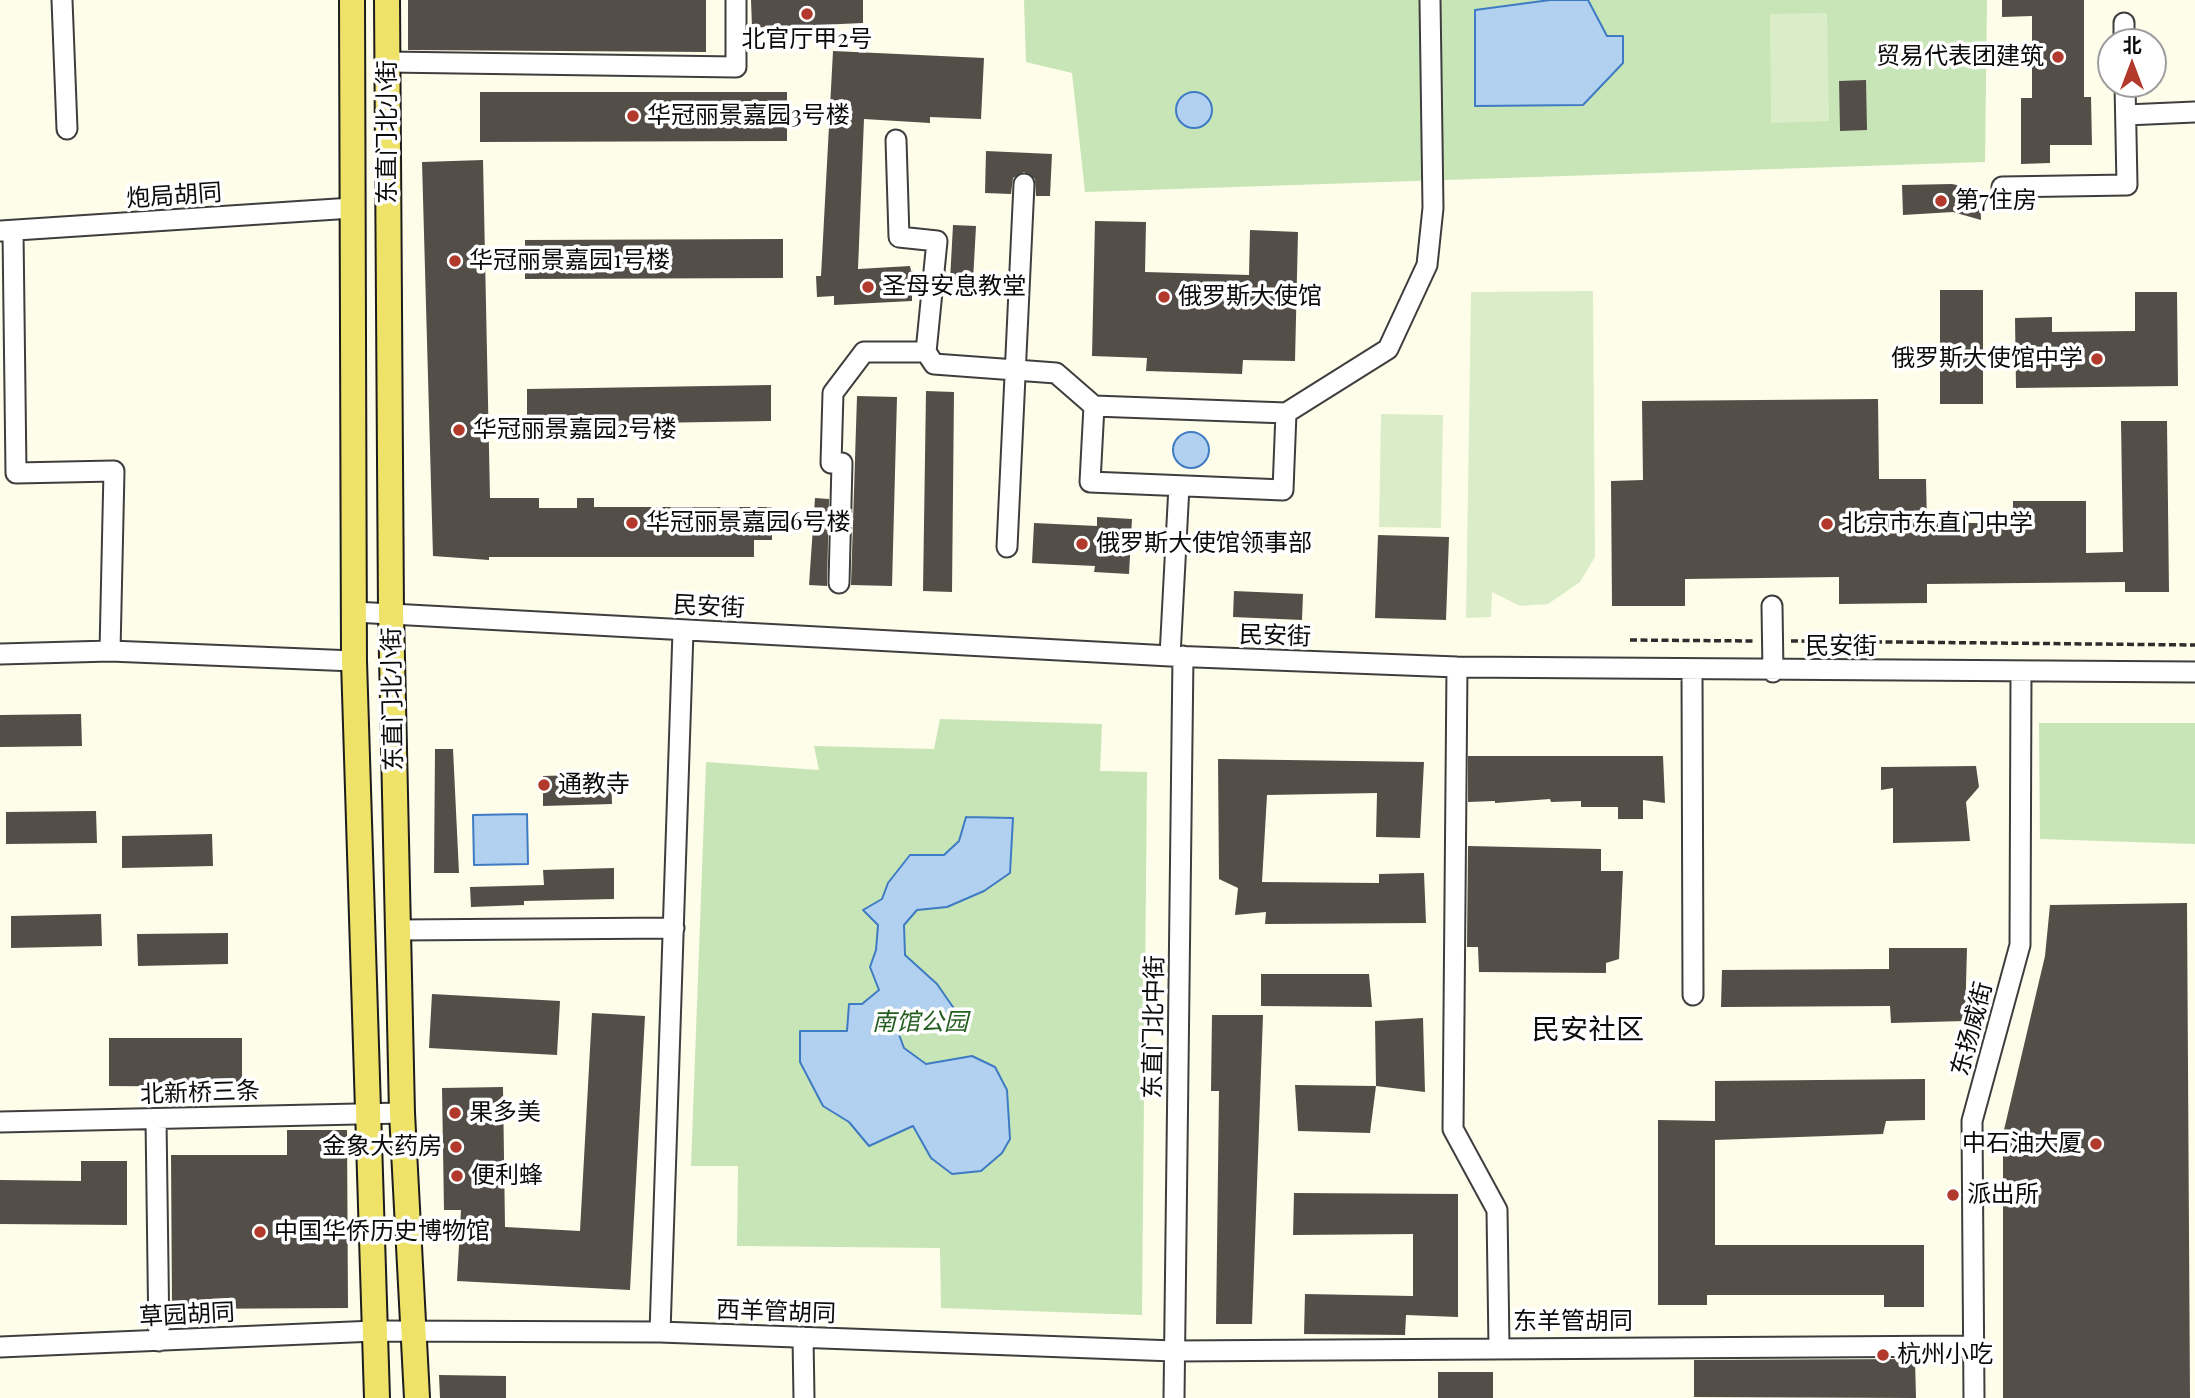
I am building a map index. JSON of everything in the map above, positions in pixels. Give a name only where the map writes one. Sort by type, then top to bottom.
[{"type":"main road","name":"东直门北小街","points":[[352,0],[354,661],[377,1398]]},
{"type":"main road","name":"东直门北小街","points":[[387,0],[391,612],[402,1113],[416,1332],[417,1398]]},
{"type":"street","points":[[62,0],[67,129]]},
{"type":"street","points":[[388,62],[736,67],[736,0]]},
{"type":"street","points":[[896,140],[899,237],[937,241],[926,352],[934,364],[1056,373],[1094,406],[1286,413],[1388,349],[1427,265],[1433,208],[1430,0]]},
{"type":"street","points":[[2002,187],[2127,185],[2125,98]]},
{"type":"street","points":[[2126,115],[2195,112]]},
{"type":"street","points":[[1007,547],[1024,184]]},
{"type":"street","name":"炮局胡同","points":[[7,232],[352,208]]},
{"type":"street","points":[[7,232],[16,473],[114,471],[110,651]]},
{"type":"street","points":[[839,583],[842,463],[831,463],[833,393],[864,352],[926,352]]},
{"type":"street","points":[[1094,406],[1090,482],[1283,490],[1286,413]]},
{"type":"street","name":"东直门北中街","points":[[1174,1398],[1180,486]]},
{"type":"street","points":[[1772,607],[1773,672]]},
{"type":"street","name":"民安街","points":[[354,612],[1177,656],[1457,667],[1773,672],[2195,672]]},
{"type":"street","points":[[660,1332],[683,631]]},
{"type":"street","points":[[0,654],[110,651],[354,661]]},
{"type":"street","points":[[1457,667],[1452,1129],[1497,1210],[1499,1347]]},
{"type":"street","points":[[1692,670],[1693,995]]},
{"type":"street","name":"东扬威街","points":[[1974,1398],[1972,1121],[2020,945],[2021,673]]},
{"type":"street","points":[[398,930],[674,928]]},
{"type":"street","name":"北新桥三条","points":[[0,1122],[402,1113]]},
{"type":"street","points":[[156,1119],[159,1341]]},
{"type":"street","name":"西羊管胡同","points":[[375,1331],[660,1332],[1174,1351]]},
{"type":"street","name":"草园胡同","points":[[0,1347],[375,1331]]},
{"type":"street","points":[[803,1337],[804,1398]]},
{"type":"street","name":"东羊管胡同","points":[[1174,1351],[1973,1346]]},
{"type":"path","points":[[1630,640],[2195,645]]},
{"type":"green space","points":[[1024,0],[1987,0],[1985,162],[1085,192],[1072,73],[1026,62]]},
{"type":"green space","points":[[1827,13],[1829,121],[1771,123],[1770,14]]},
{"type":"green space","points":[[1593,291],[1595,557],[1580,582],[1548,604],[1520,606],[1492,592],[1491,617],[1466,618],[1471,292]]},
{"type":"green space","points":[[1381,414],[1443,415],[1441,528],[1379,527]]},
{"type":"green space","name":"南馆公园","points":[[940,719],[1102,724],[1100,771],[1147,772],[1142,1315],[941,1308],[940,1248],[737,1246],[738,1166],[691,1166],[706,762],[819,770],[814,746],[934,749]]},
{"type":"green space","points":[[2039,723],[2195,723],[2195,844],[2040,839]]},
{"type":"water","points":[[1550,0],[1588,0],[1607,36],[1623,36],[1623,63],[1583,105],[1475,106],[1475,10]]},
{"type":"water","points":[[1194,92],[1207,97],[1212,110],[1207,123],[1194,128],[1181,123],[1176,110],[1181,97]]},
{"type":"water","points":[[1191,432],[1204,437],[1209,450],[1204,463],[1191,468],[1178,463],[1173,450],[1178,437]]},
{"type":"water","points":[[527,814],[528,864],[474,865],[473,815]]},
{"type":"water","points":[[966,817],[1013,818],[1010,873],[984,891],[947,907],[917,910],[904,925],[905,955],[937,984],[955,1010],[946,1024],[927,1025],[905,1011],[894,1021],[904,1048],[926,1064],[972,1056],[995,1067],[1007,1090],[1010,1139],[1002,1153],[981,1171],[952,1174],[931,1158],[913,1126],[869,1146],[849,1122],[823,1106],[800,1062],[800,1031],[847,1031],[849,1004],[862,1004],[879,990],[870,967],[876,950],[878,925],[863,910],[882,899],[888,883],[910,855],[944,855],[959,841]]},
{"type":"building","points":[[408,0],[706,0],[706,52],[408,50]]},
{"type":"building","name":"北官厅甲2号","points":[[751,0],[863,0],[863,23],[752,28]]},
{"type":"building","name":"贸易代表团建筑","points":[[2002,0],[2084,0],[2084,97],[2091,97],[2092,145],[2050,145],[2050,163],[2021,164],[2021,98],[2032,98],[2032,16],[2002,17]]},
{"type":"building","points":[[833,51],[984,58],[981,119],[930,117],[930,123],[864,119],[858,269],[910,266],[911,271],[921,279],[919,291],[912,294],[912,301],[834,305],[834,296],[817,297],[816,276],[821,276]]},
{"type":"building","points":[[1866,80],[1867,130],[1840,131],[1839,81]]},
{"type":"building","name":"华冠丽景嘉园3号楼","points":[[480,92],[787,92],[787,141],[480,142]]},
{"type":"building","points":[[986,151],[1052,154],[1050,196],[1036,196],[1035,179],[1024,172],[1013,178],[1011,194],[985,193]]},
{"type":"building","points":[[483,160],[490,498],[539,498],[539,508],[577,508],[577,498],[594,498],[594,507],[772,507],[772,540],[754,540],[754,557],[489,557],[489,560],[433,556],[422,162]]},
{"type":"building","name":"第7住房","points":[[1952,184],[1980,190],[1981,220],[1953,212],[1903,215],[1902,185]]},
{"type":"building","name":"俄罗斯大使馆","points":[[1095,221],[1146,222],[1145,272],[1249,275],[1250,230],[1298,232],[1295,361],[1243,360],[1242,374],[1146,371],[1147,358],[1092,356]]},
{"type":"building","points":[[953,225],[976,226],[973,281],[950,280]]},
{"type":"building","points":[[783,239],[783,278],[525,279],[525,240]]},
{"type":"building","points":[[1940,290],[1983,290],[1983,404],[1940,404]]},
{"type":"building","name":"俄罗斯大使馆中学","points":[[2135,292],[2177,292],[2178,386],[2016,388],[2015,318],[2052,317],[2052,332],[2135,331]]},
{"type":"building","points":[[771,385],[771,421],[527,425],[527,389]]},
{"type":"building","points":[[926,391],[954,392],[952,592],[923,591]]},
{"type":"building","points":[[857,396],[897,397],[892,586],[851,585]]},
{"type":"building","points":[[1878,399],[1879,479],[1926,479],[1927,523],[2013,523],[2013,501],[2086,501],[2086,553],[2123,552],[2121,421],[2167,421],[2169,592],[2125,592],[2125,582],[1927,584],[1927,603],[1839,604],[1839,577],[1685,579],[1685,606],[1612,606],[1611,481],[1643,480],[1642,401]]},
{"type":"building","points":[[815,498],[829,499],[827,586],[809,585]]},
{"type":"building","name":"俄罗斯大使馆领事部","points":[[1097,517],[1132,519],[1129,574],[1094,572],[1095,566],[1032,563],[1034,523],[1097,526]]},
{"type":"building","points":[[1378,535],[1449,537],[1446,620],[1375,618]]},
{"type":"building","points":[[1234,591],[1303,594],[1302,620],[1233,617]]},
{"type":"building","points":[[81,714],[82,746],[0,747],[0,715]]},
{"type":"building","points":[[435,749],[453,749],[459,873],[434,873]]},
{"type":"building","points":[[1468,756],[1663,756],[1665,803],[1643,800],[1643,819],[1618,819],[1618,807],[1581,807],[1581,801],[1551,802],[1550,799],[1468,802]]},
{"type":"building","points":[[1218,759],[1424,762],[1420,838],[1376,837],[1377,793],[1267,795],[1262,882],[1379,883],[1379,874],[1424,873],[1426,923],[1265,924],[1266,912],[1235,915],[1238,888],[1219,879]]},
{"type":"building","points":[[1976,766],[1979,787],[1966,802],[1970,841],[1893,843],[1893,788],[1881,790],[1881,767]]},
{"type":"building","points":[[611,774],[612,804],[543,806],[543,776]]},
{"type":"building","points":[[96,811],[97,843],[6,844],[6,812]]},
{"type":"building","points":[[212,834],[213,866],[122,868],[122,836]]},
{"type":"building","points":[[1468,846],[1601,849],[1601,871],[1623,871],[1619,959],[1606,963],[1606,973],[1479,972],[1478,947],[1467,947]]},
{"type":"building","points":[[614,868],[614,899],[524,901],[524,905],[471,907],[470,887],[544,885],[543,870]]},
{"type":"building","name":"中石油大厦","points":[[2187,903],[2190,1398],[2003,1398],[2003,1134],[2045,956],[2050,905]]},
{"type":"building","points":[[101,914],[102,946],[11,948],[11,916]]},
{"type":"building","points":[[228,933],[228,964],[138,966],[137,934]]},
{"type":"building","points":[[1889,948],[1967,948],[1965,1021],[1891,1023],[1890,1006],[1721,1007],[1722,970],[1889,969]]},
{"type":"building","points":[[1261,974],[1369,974],[1372,1007],[1261,1006]]},
{"type":"building","points":[[432,994],[560,1001],[557,1055],[429,1048]]},
{"type":"building","points":[[592,1013],[645,1016],[630,1290],[457,1281],[461,1210],[444,1210],[442,1088],[503,1087],[505,1227],[580,1231]]},
{"type":"building","points":[[1212,1015],[1263,1015],[1252,1324],[1216,1324],[1219,1091],[1211,1091]]},
{"type":"building","points":[[1423,1018],[1425,1092],[1376,1086],[1375,1021]]},
{"type":"building","points":[[109,1038],[242,1038],[242,1087],[109,1086]]},
{"type":"building","points":[[1925,1079],[1925,1120],[1886,1121],[1883,1134],[1715,1140],[1715,1245],[1924,1245],[1924,1307],[1884,1307],[1884,1295],[1707,1295],[1707,1305],[1658,1305],[1658,1120],[1715,1121],[1715,1081]]},
{"type":"building","points":[[1295,1085],[1376,1086],[1370,1133],[1298,1131]]},
{"type":"building","name":"中国华侨历史博物馆","points":[[287,1130],[347,1130],[348,1308],[172,1309],[171,1155],[287,1155]]},
{"type":"building","points":[[81,1161],[127,1161],[127,1225],[0,1224],[0,1180],[81,1181]]},
{"type":"building","points":[[1294,1193],[1458,1194],[1458,1317],[1406,1315],[1405,1335],[1304,1334],[1305,1294],[1413,1296],[1413,1234],[1293,1235]]},
{"type":"building","points":[[1915,1359],[1916,1398],[1694,1397],[1694,1360]]},
{"type":"building","points":[[1438,1372],[1493,1372],[1493,1398],[1438,1398]]},
{"type":"building","points":[[439,1375],[506,1376],[506,1398],[440,1398]]},
{"type":"place","name":"北官厅甲2号","points":[[807,14]]},
{"type":"place","name":"贸易代表团建筑","points":[[2058,57]]},
{"type":"place","name":"华冠丽景嘉园3号楼","points":[[633,116]]},
{"type":"place","name":"第7住房","points":[[1941,201]]},
{"type":"place","name":"华冠丽景嘉园1号楼","points":[[455,261]]},
{"type":"place","name":"圣母安息教堂","points":[[868,287]]},
{"type":"place","name":"俄罗斯大使馆","points":[[1164,297]]},
{"type":"place","name":"俄罗斯大使馆中学","points":[[2097,359]]},
{"type":"place","name":"华冠丽景嘉园2号楼","points":[[459,430]]},
{"type":"place","name":"华冠丽景嘉园6号楼","points":[[632,523]]},
{"type":"place","name":"北京市东直门中学","points":[[1827,524]]},
{"type":"place","name":"俄罗斯大使馆领事部","points":[[1082,544]]},
{"type":"place","name":"通教寺","points":[[544,785]]},
{"type":"place","name":"果多美","points":[[455,1113]]},
{"type":"place","name":"中石油大厦","points":[[2096,1144]]},
{"type":"place","name":"金象大药房","points":[[456,1147]]},
{"type":"place","name":"便利蜂","points":[[457,1176]]},
{"type":"place","name":"派出所","points":[[1953,1195]]},
{"type":"place","name":"中国华侨历史博物馆","points":[[260,1232]]},
{"type":"place","name":"杭州小吃","points":[[1883,1355]]},
{"type":"district","name":"民安社区","points":[[1588,1030]]}]
